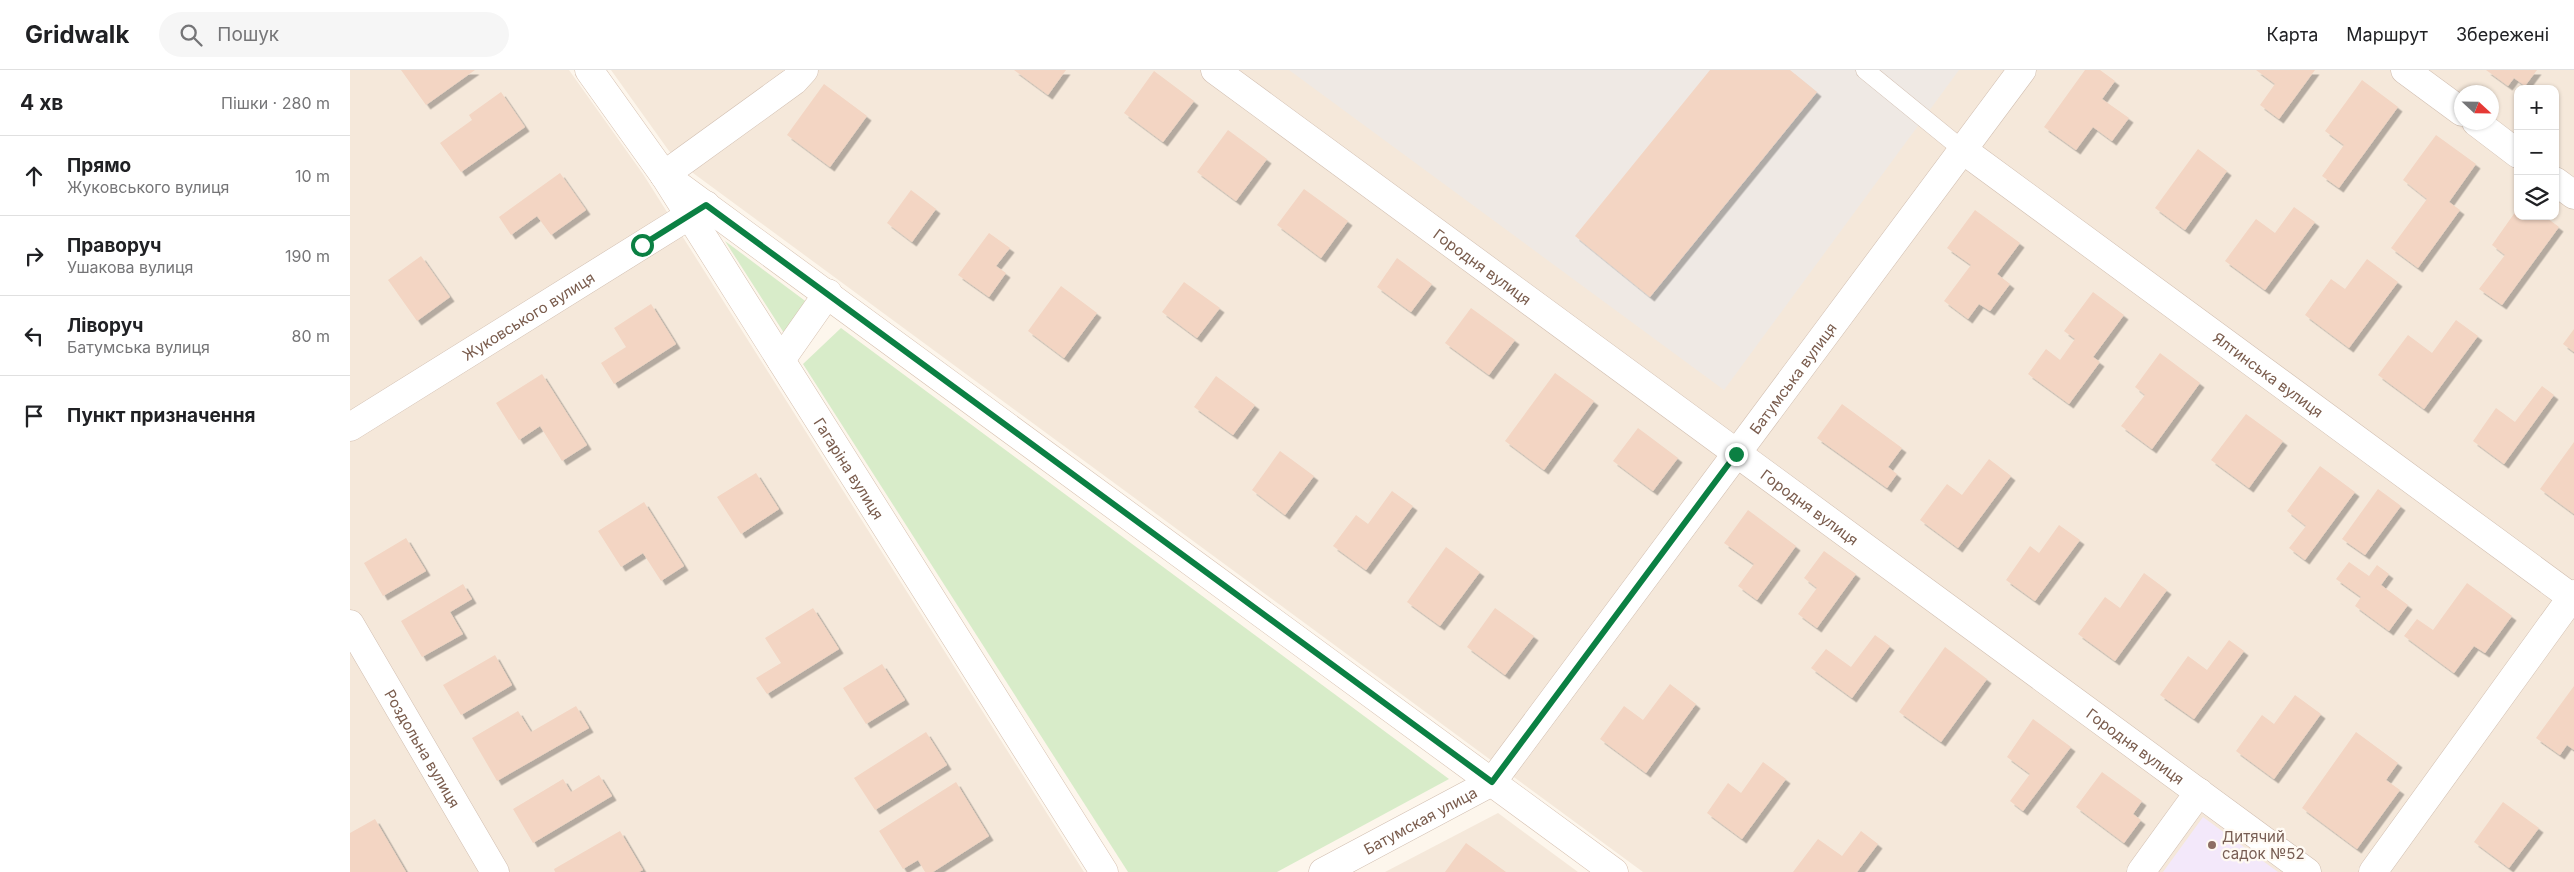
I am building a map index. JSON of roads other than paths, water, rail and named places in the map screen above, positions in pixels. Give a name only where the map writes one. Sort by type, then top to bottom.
[{"type":"street","name":"Гагаріна вулиця","points":[[589,70],[664,175],[698,210],[781,360],[1104,872]]},
{"type":"street","points":[[664,175],[794,81],[804,70]]},
{"type":"street","name":"Городня вулиця","points":[[1215,70],[2307,872]]},
{"type":"street","name":"Батумська вулиця","points":[[1492,782],[2022,70]]},
{"type":"street","points":[[2416,73],[2454,105]]},
{"type":"street","points":[[2486,130],[2514,151]]},
{"type":"street","name":"Ялтинська вулиця","points":[[1963,150],[2573,597]]},
{"type":"street","points":[[2559,184],[2574,195]]},
{"type":"street","points":[[698,210],[828,293],[1614,872]]},
{"type":"street","name":"Жуковського вулиця","points":[[350,427],[698,210]]},
{"type":"street","points":[[781,360],[828,293]]},
{"type":"street","points":[[2373,872],[2573,597]]},
{"type":"street","name":"Роздольна вулиця","points":[[350,624],[495,872]]},
{"type":"street","name":"Батумская улица","points":[[1323,872],[1492,782]]},
{"type":"street","points":[[2141,872],[2199,792]]},
{"type":"lane","points":[[1866,70],[1963,150]]},
{"type":"place","name":"Дитячий садок №52","points":[[2212,845]]}]
